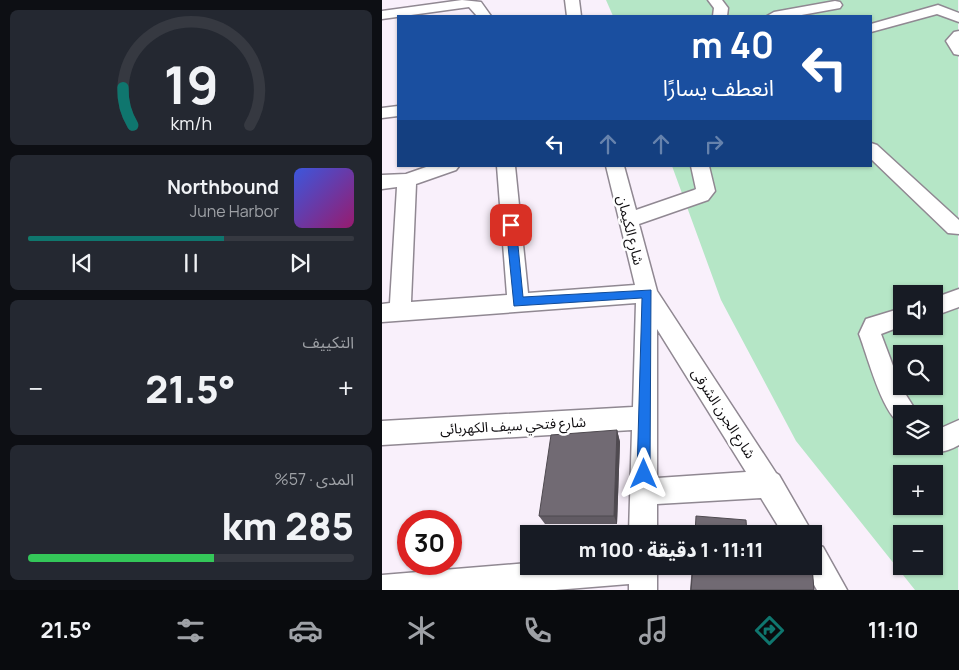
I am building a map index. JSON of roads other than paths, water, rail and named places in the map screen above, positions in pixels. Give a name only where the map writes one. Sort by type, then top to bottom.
[{"type":"street","points":[[572,0],[574,15]]},
{"type":"street","points":[[715,0],[720,8],[720,15]]},
{"type":"street","points":[[819,0],[842,2]]},
{"type":"street","points":[[779,15],[842,2]]},
{"type":"street","points":[[382,15],[470,3],[476,5],[483,15]]},
{"type":"street","points":[[872,28],[944,5],[958,18]]},
{"type":"street","points":[[958,35],[952,41],[958,50]]},
{"type":"street","points":[[382,113],[397,111]]},
{"type":"street","points":[[872,150],[957,229]]},
{"type":"street","points":[[382,182],[407,180],[447,167]]},
{"type":"street","points":[[506,167],[518,303]]},
{"type":"street","name":"شارع الكيمان","points":[[615,167],[647,293],[643,525]]},
{"type":"street","points":[[629,220],[701,195],[706,191],[706,186],[700,167]]},
{"type":"street","points":[[407,180],[391,312],[647,293]]},
{"type":"street","name":"شارع الجرن الشرقى","points":[[647,293],[795,525]]},
{"type":"street","points":[[943,304],[958,298]]},
{"type":"street","points":[[893,320],[874,326],[870,334],[891,392],[900,405]]},
{"type":"street","name":"شارع فتحي سيف الكهربائى","points":[[382,433],[644,418]]},
{"type":"street","points":[[943,440],[958,432]]},
{"type":"street","points":[[643,492],[770,484]]},
{"type":"street","points":[[822,572],[833,590]]},
{"type":"street","points":[[382,589],[643,575]]}]
